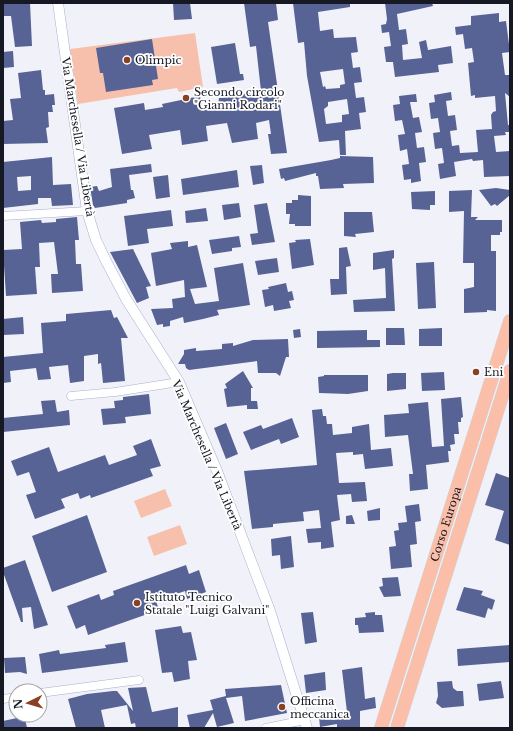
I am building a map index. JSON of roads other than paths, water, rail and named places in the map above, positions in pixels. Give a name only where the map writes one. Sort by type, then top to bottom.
[{"type":"main road","name":"Corso Europa","points":[[381,728],[510,321]]},
{"type":"main road","name":"Corso Europa","points":[[397,728],[510,372]]},
{"type":"street","name":"Via Marchesella / Via Libertà","points":[[58,3],[87,210],[96,240],[126,299],[179,382],[217,471],[270,611],[306,724]]},
{"type":"street","points":[[3,216],[87,210]]},
{"type":"street","points":[[71,396],[115,392],[179,382]]},
{"type":"street","points":[[48,692],[139,680]]},
{"type":"street","points":[[266,728],[306,724]]},
{"type":"place","name":"Olimpic","points":[[127,60]]},
{"type":"place","name":"Secondo circolo \"Gianni Rodari\"","points":[[186,98]]},
{"type":"place","name":"Eni","points":[[476,372]]},
{"type":"place","name":"Istituto Tecnico Statale \"Luigi Galvani\"","points":[[137,603]]},
{"type":"place","name":"Officina meccanica","points":[[282,707]]}]
